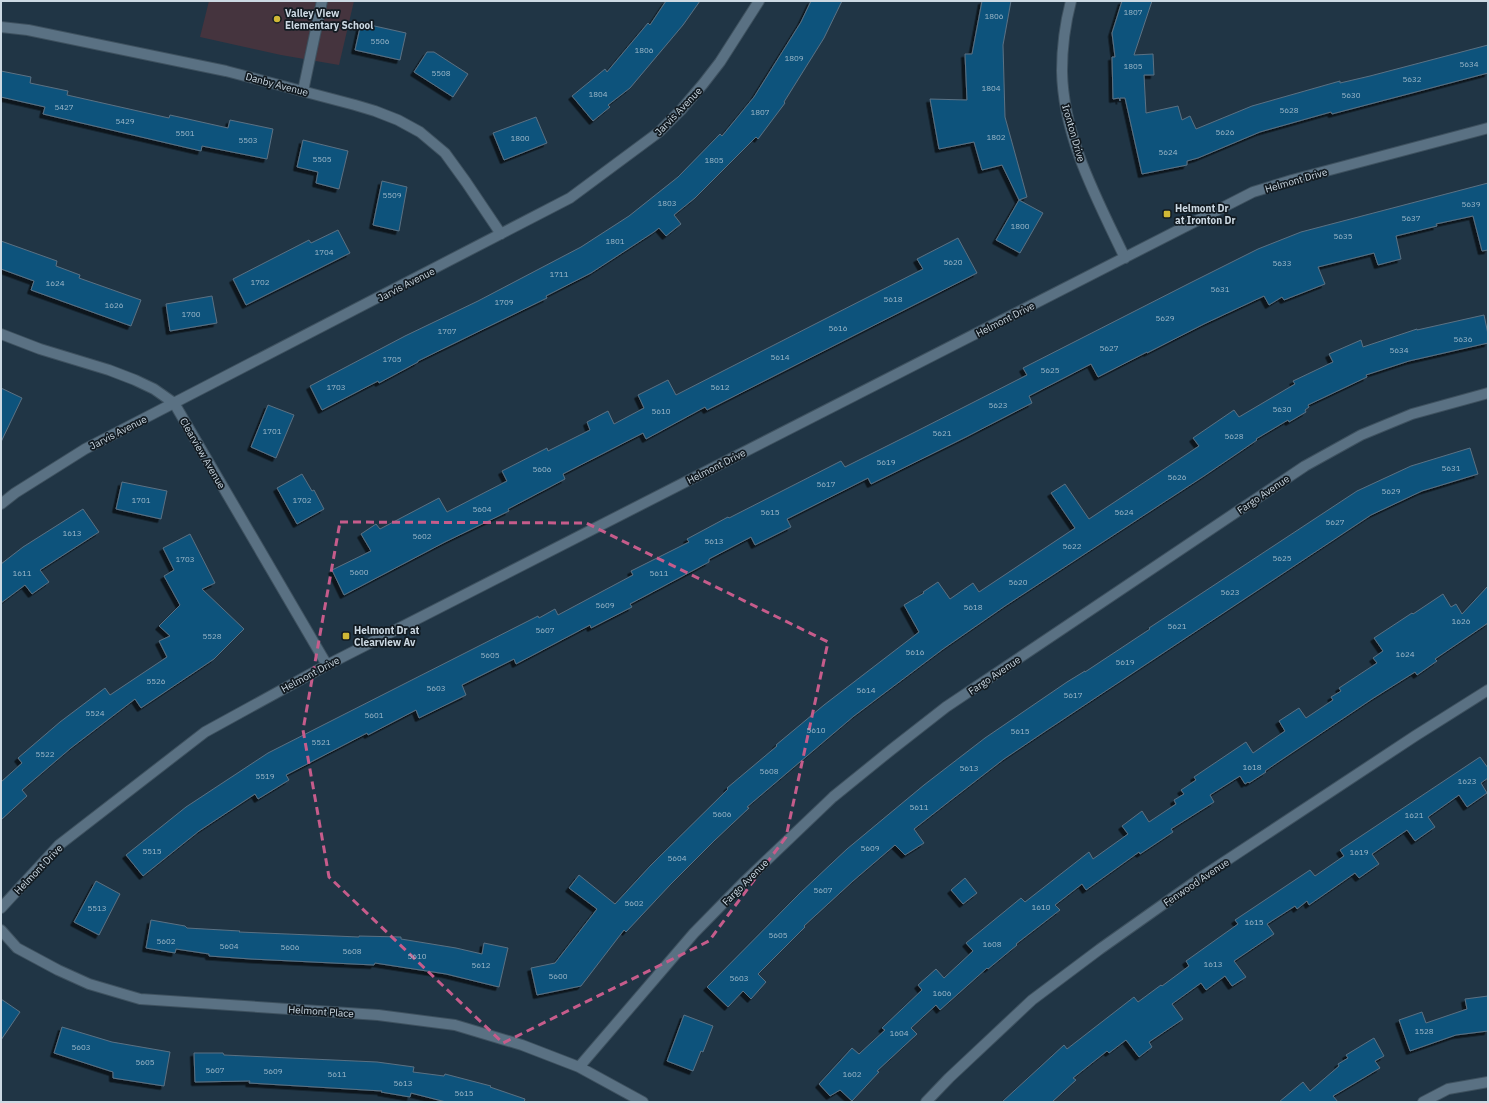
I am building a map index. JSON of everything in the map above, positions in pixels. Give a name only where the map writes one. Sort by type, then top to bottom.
[{"type":"street","points":[[303,91],[322,1]]},
{"type":"street","name":"Jarvis Avenue","points":[[1,504],[15,493],[85,449],[428,273],[570,198],[659,132],[703,84],[732,44],[759,1]]},
{"type":"street","name":"Ironton Drive","points":[[1071,1],[1063,42],[1062,71],[1065,105],[1076,148],[1091,187],[1125,258]]},
{"type":"street","name":"Danby Avenue","points":[[1,27],[28,30],[226,71],[375,111],[420,132],[445,153],[501,234]]},
{"type":"street","name":"Helmont Drive","points":[[1,908],[59,846],[205,732],[328,664],[1253,192],[1292,180],[1488,128]]},
{"type":"street","name":"Clearview Avenue","points":[[1,334],[40,349],[109,370],[135,380],[154,389],[174,403],[328,664]]},
{"type":"street","name":"Fargo Avenue","points":[[579,1067],[694,933],[750,876],[833,797],[946,707],[1305,466],[1336,448],[1361,435],[1412,414],[1488,393]]},
{"type":"street","name":"Fenwood Avenue","points":[[926,1102],[949,1078],[1032,1000],[1100,949],[1212,870],[1409,740],[1488,690]]},
{"type":"street","name":"Helmont Place","points":[[1,930],[17,948],[58,970],[89,984],[140,999],[378,1015],[455,1025],[522,1045],[579,1067],[643,1102]]},
{"type":"street","points":[[1423,1102],[1448,1089],[1488,1082]]},
{"type":"highlighted area","points":[[340,522],[586,523],[828,642],[786,837],[709,941],[503,1043],[329,877],[303,730]]},
{"type":"shaded area","name":"Valley View Elementary School","points":[[209,1],[354,1],[339,65],[281,55],[200,37]]},
{"type":"building","points":[[666,1],[700,1],[683,25],[630,88],[608,105],[610,107],[593,121],[572,96],[605,69],[607,72],[648,23],[650,25]]},
{"type":"building","points":[[811,1],[842,1],[824,38],[784,102],[785,103],[758,139],[756,137],[695,198],[674,215],[681,224],[666,236],[659,228],[591,273],[546,296],[547,298],[418,361],[379,383],[378,381],[322,410],[310,386],[581,247],[629,216],[678,177],[720,134],[722,136],[754,97],[801,22]]},
{"type":"building","points":[[982,1],[1011,1],[1003,45],[1005,117],[1027,197],[1019,200],[1002,165],[982,170],[974,142],[939,149],[930,99],[967,100],[965,54],[972,54]]},
{"type":"building","points":[[1122,1],[1152,1],[1134,55],[1153,54],[1154,75],[1144,75],[1146,113],[1178,106],[1182,120],[1190,116],[1196,129],[1252,106],[1340,81],[1340,83],[1370,76],[1488,45],[1488,73],[1332,114],[1331,112],[1260,132],[1198,158],[1187,161],[1187,165],[1142,174],[1125,98],[1120,98],[1120,101],[1119,98],[1113,99],[1112,57],[1115,57],[1112,33]]},
{"type":"building","points":[[361,23],[406,33],[400,60],[355,50]]},
{"type":"building","points":[[427,52],[434,52],[468,74],[453,97],[414,72]]},
{"type":"building","points":[[1,71],[31,77],[30,83],[68,91],[67,95],[169,118],[170,115],[228,128],[230,120],[273,129],[267,159],[202,146],[201,151],[43,114],[45,107],[1,97]]},
{"type":"building","points":[[536,117],[547,143],[504,160],[493,133]]},
{"type":"building","points":[[303,140],[348,151],[339,189],[316,183],[318,172],[297,167]]},
{"type":"building","points":[[382,181],[407,187],[399,231],[373,225]]},
{"type":"building","points":[[1488,183],[1488,250],[1482,251],[1473,216],[1436,224],[1437,226],[1396,236],[1401,259],[1378,265],[1374,253],[1318,267],[1325,284],[1284,300],[1282,297],[1269,305],[1264,296],[1098,377],[1091,364],[1029,396],[1032,403],[966,437],[871,484],[868,478],[787,519],[791,527],[755,545],[751,537],[709,559],[709,562],[630,604],[632,607],[591,628],[590,625],[516,664],[514,659],[462,685],[466,695],[419,718],[416,710],[368,735],[367,733],[286,775],[289,780],[258,799],[255,794],[199,831],[143,876],[126,855],[186,807],[268,753],[538,616],[539,618],[555,609],[558,615],[633,575],[631,571],[689,542],[687,539],[728,517],[729,518],[841,461],[845,467],[915,432],[1027,375],[1023,368],[1258,249],[1301,232]]},
{"type":"building","points":[[1019,200],[1043,213],[1020,253],[996,240]]},
{"type":"building","points":[[338,230],[350,253],[246,305],[233,279],[309,240],[311,243]]},
{"type":"building","points":[[958,238],[977,273],[707,410],[705,407],[646,439],[643,433],[563,474],[565,479],[508,509],[509,511],[445,542],[344,595],[332,570],[371,551],[361,534],[376,524],[380,529],[439,498],[447,512],[507,481],[502,471],[547,448],[548,451],[590,430],[587,422],[608,411],[614,424],[644,408],[638,395],[668,380],[676,395],[923,269],[917,259]]},
{"type":"building","points":[[1,241],[57,261],[56,266],[80,275],[79,278],[141,300],[131,326],[31,290],[34,281],[1,269]]},
{"type":"building","points":[[212,296],[217,323],[170,331],[166,304]]},
{"type":"building","points":[[1484,315],[1488,334],[1488,343],[1409,361],[1366,375],[1367,377],[1308,405],[1309,407],[1305,410],[1306,412],[1289,422],[1288,420],[1256,439],[1257,440],[1204,476],[1005,606],[943,649],[854,716],[747,807],[749,808],[670,885],[626,932],[624,930],[581,986],[537,995],[531,968],[555,963],[597,909],[569,888],[579,875],[615,904],[651,865],[728,789],[727,788],[824,705],[919,632],[904,605],[924,593],[923,592],[938,582],[950,599],[973,583],[979,592],[1075,528],[1051,493],[1065,484],[1089,519],[1199,446],[1193,438],[1234,410],[1239,417],[1295,384],[1293,381],[1333,362],[1329,354],[1361,340],[1363,347],[1417,329]]},
{"type":"building","points":[[1,388],[22,398],[1,442]]},
{"type":"building","points":[[268,405],[294,415],[276,458],[251,447]]},
{"type":"building","points":[[1470,448],[1478,474],[1422,491],[1371,515],[1004,759],[914,829],[924,843],[905,855],[895,845],[804,926],[805,927],[758,974],[766,982],[751,999],[743,991],[728,1007],[707,987],[799,894],[847,849],[924,785],[985,738],[1067,682],[1085,672],[1357,491],[1411,466]]},
{"type":"building","points":[[302,474],[312,491],[314,490],[324,509],[297,524],[277,488]]},
{"type":"building","points":[[122,482],[167,491],[161,519],[116,509]]},
{"type":"building","points":[[83,509],[99,532],[40,570],[49,582],[32,594],[25,585],[1,603],[1,564],[23,547]]},
{"type":"building","points":[[190,534],[215,583],[202,589],[244,629],[214,659],[141,708],[135,699],[71,748],[22,790],[27,796],[1,820],[1,782],[22,763],[18,758],[60,722],[105,688],[110,695],[167,657],[159,641],[170,636],[159,626],[180,605],[164,576],[174,570],[163,548]]},
{"type":"building","points":[[1488,586],[1488,623],[1435,659],[1437,661],[1417,675],[1415,672],[1372,699],[1249,783],[1248,782],[1245,784],[1240,776],[1210,795],[1214,802],[1171,829],[1173,832],[1140,854],[1139,852],[1086,890],[1082,884],[1055,905],[1060,910],[1016,944],[1017,945],[988,969],[987,968],[940,1010],[936,1005],[911,1028],[917,1034],[877,1071],[879,1072],[852,1101],[840,1090],[830,1096],[819,1084],[852,1048],[859,1054],[885,1030],[882,1028],[922,990],[918,985],[936,969],[944,978],[973,951],[966,943],[1021,898],[1025,902],[1089,852],[1093,859],[1128,834],[1122,826],[1142,811],[1149,822],[1176,804],[1174,800],[1184,794],[1181,790],[1196,780],[1194,777],[1246,742],[1253,753],[1285,731],[1279,721],[1299,708],[1306,718],[1333,700],[1331,697],[1341,691],[1339,688],[1377,663],[1373,658],[1383,651],[1374,638],[1443,594],[1451,607],[1456,604],[1462,614]]},
{"type":"building","points":[[1480,757],[1488,768],[1488,778],[1481,783],[1487,793],[1467,807],[1459,795],[1428,817],[1435,827],[1415,841],[1407,830],[1372,854],[1379,864],[1359,878],[1355,873],[1309,905],[1307,901],[1297,909],[1295,906],[1267,924],[1274,934],[1234,961],[1246,977],[1232,986],[1225,976],[1206,990],[1201,983],[1172,1004],[1183,1019],[1149,1042],[1152,1047],[1139,1057],[1126,1040],[1109,1053],[1107,1051],[1073,1078],[1076,1080],[1052,1102],[1002,1102],[1064,1045],[1067,1049],[1134,997],[1138,1002],[1189,966],[1186,961],[1238,924],[1235,920],[1310,870],[1315,876],[1344,856],[1340,850]]},
{"type":"building","points":[[965,878],[977,893],[963,904],[951,890]]},
{"type":"building","points":[[96,881],[120,894],[99,935],[74,922]]},
{"type":"building","points":[[151,920],[185,926],[187,928],[240,931],[239,932],[359,937],[401,937],[401,939],[482,954],[484,943],[508,948],[499,987],[446,974],[375,963],[374,965],[251,959],[209,956],[209,954],[176,949],[175,953],[146,948]]},
{"type":"building","points":[[1488,996],[1488,1031],[1456,1035],[1410,1051],[1399,1020],[1422,1012],[1426,1023],[1467,1009],[1465,999]]},
{"type":"building","points":[[1,999],[20,1012],[1,1040]]},
{"type":"building","points":[[684,1015],[713,1026],[703,1052],[701,1051],[693,1071],[667,1061]]},
{"type":"building","points":[[62,1027],[112,1042],[170,1052],[164,1086],[113,1078],[113,1072],[54,1053]]},
{"type":"building","points":[[1374,1038],[1384,1056],[1375,1061],[1380,1068],[1333,1096],[1338,1102],[1279,1102],[1303,1082],[1310,1091],[1339,1066],[1338,1064],[1348,1058],[1346,1055]]},
{"type":"building","points":[[194,1053],[223,1053],[224,1055],[377,1062],[414,1067],[413,1072],[444,1076],[445,1074],[491,1086],[490,1087],[525,1099],[524,1102],[446,1102],[411,1093],[410,1097],[381,1092],[382,1091],[249,1083],[250,1081],[195,1082]]},
{"type":"place","name":"Valley View Elementary School","points":[[277,19]]},
{"type":"place","name":"Helmont Dr at Ironton Dr","points":[[1167,214]]},
{"type":"place","name":"Helmont Dr at Clearview Av","points":[[346,636]]}]
